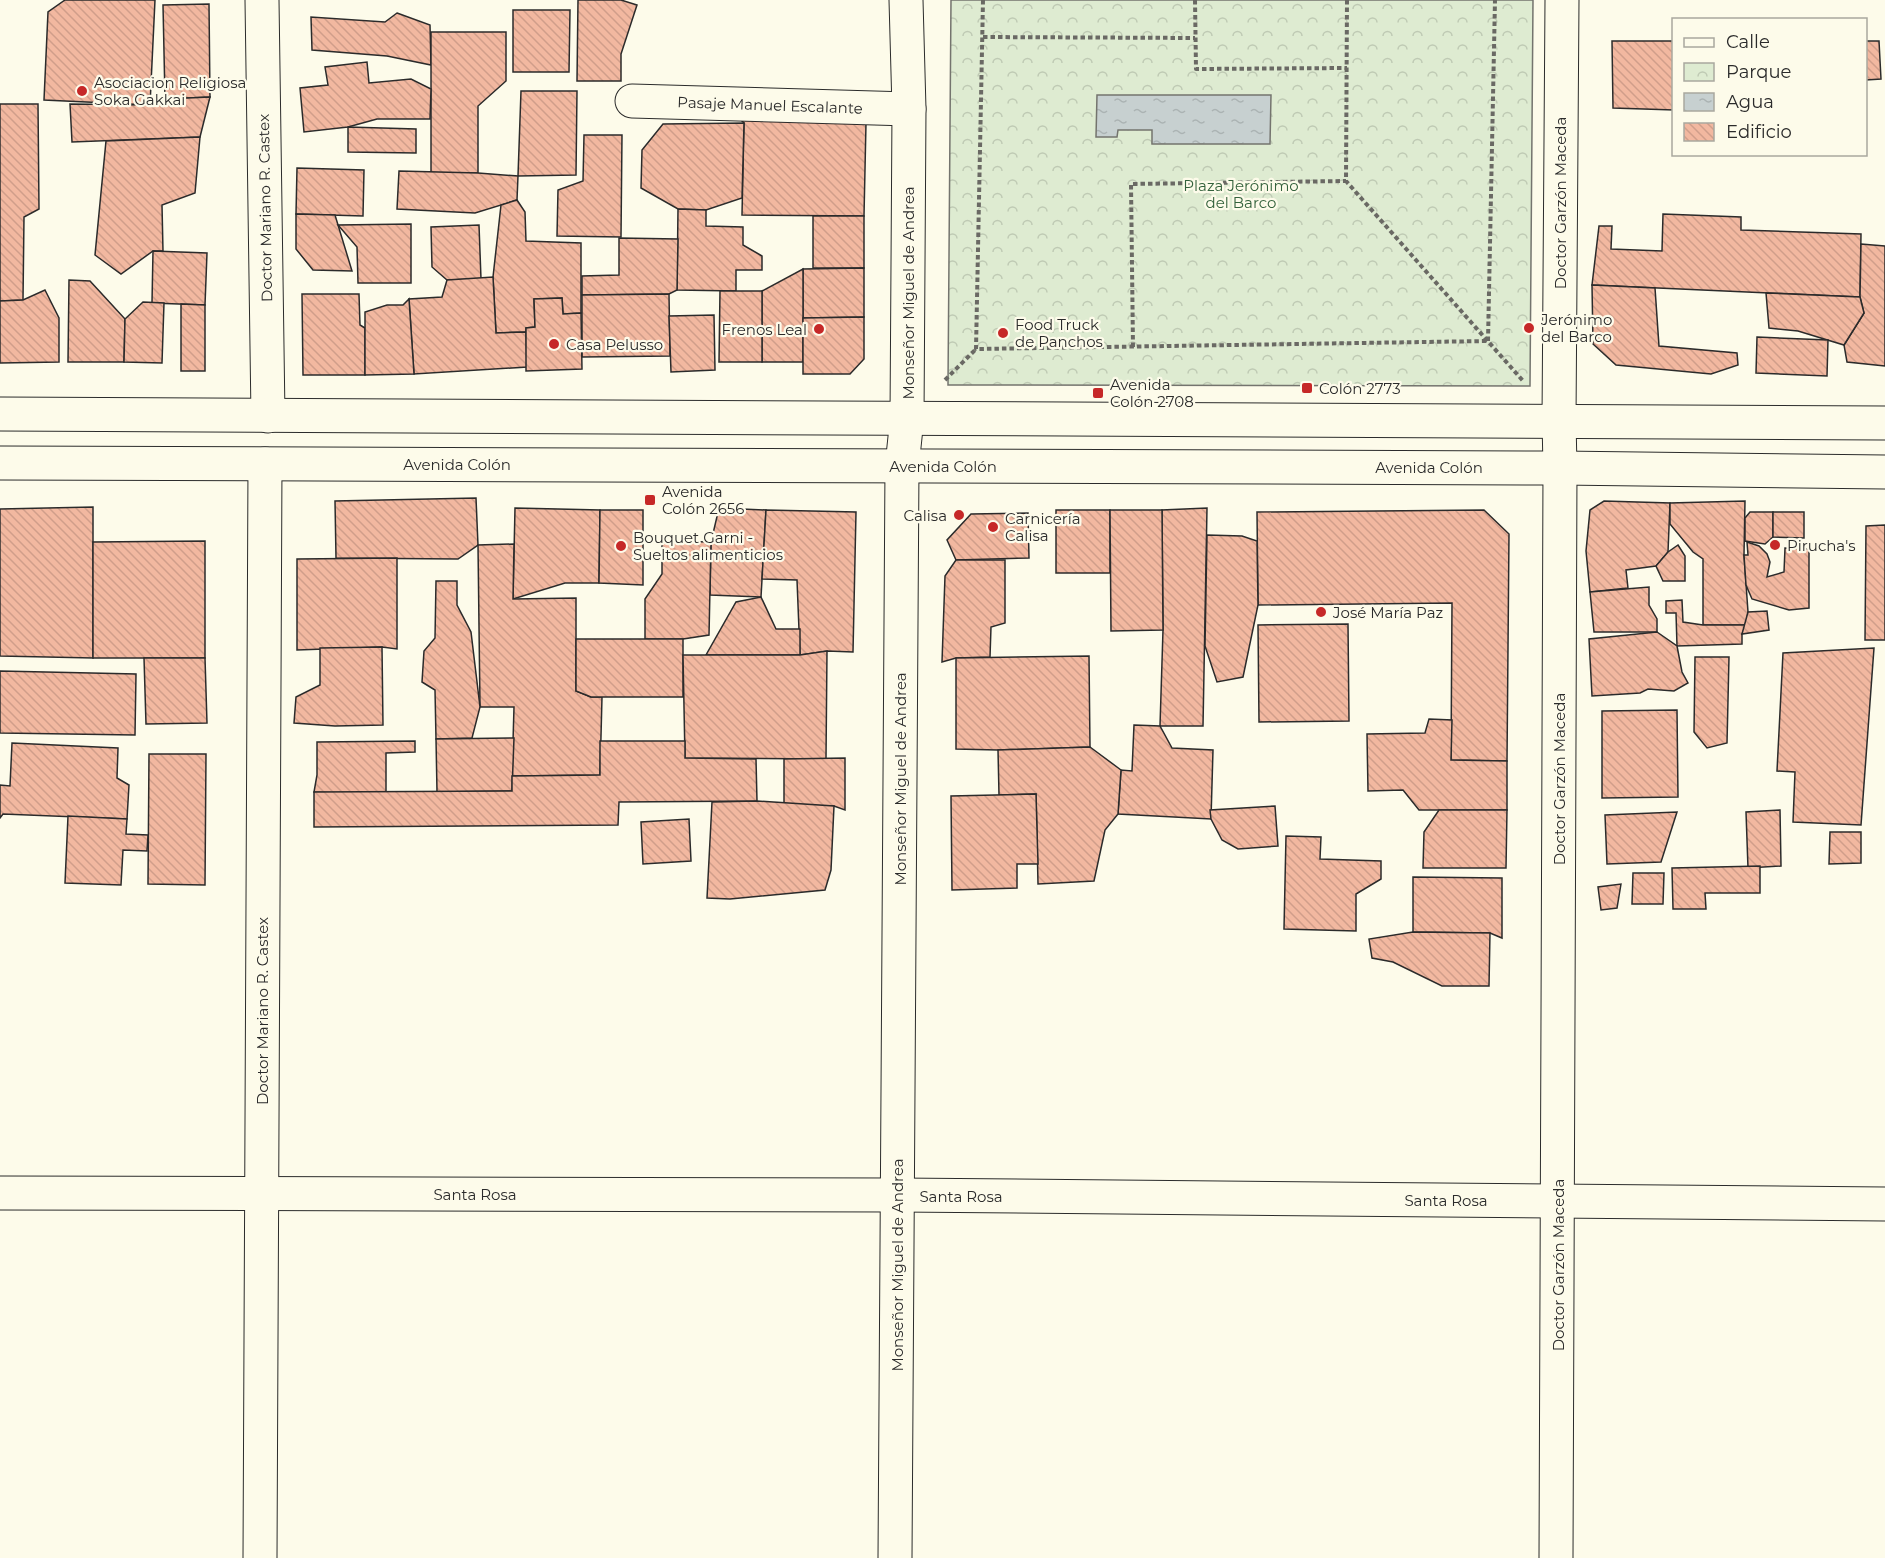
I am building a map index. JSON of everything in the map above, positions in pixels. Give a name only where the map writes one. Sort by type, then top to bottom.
[{"type":"main road","name":"Doctor Mariano R. Castex","points":[[262,0],[268,416]]},
{"type":"main road","name":"Monseñor Miguel de Andrea","points":[[895,1558],[902,466],[908,418],[909,109],[906,0]]},
{"type":"main road","name":"Doctor Garzón Maceda","points":[[1556,1558],[1562,0]]},
{"type":"main road","name":"Pasaje Manuel Escalante","points":[[632,101],[909,109]]},
{"type":"main road","points":[[0,414],[1885,423]]},
{"type":"main road","name":"Avenida Colón","points":[[0,463],[1885,471]]},
{"type":"main road","name":"Doctor Mariano R. Castex","points":[[260,1558],[265,464]]},
{"type":"main road","name":"Santa Rosa","points":[[0,1193],[897,1196],[1885,1204]]},
{"type":"path","points":[[983,0],[976,349],[1488,341]]},
{"type":"path","points":[[1195,0],[1196,69],[1347,68]]},
{"type":"path","points":[[1347,0],[1346,181],[1488,341]]},
{"type":"path","points":[[1488,341],[1495,0]]},
{"type":"path","points":[[982,37],[1195,38]]},
{"type":"path","points":[[1133,347],[1131,184],[1346,181]]},
{"type":"green space","name":"Plaza Jerónimo del Barco","points":[[951,0],[1533,0],[1530,386],[948,385]]},
{"type":"water","points":[[1097,95],[1271,95],[1270,144],[1152,144],[1152,130],[1118,130],[1117,137],[1096,137]]},
{"type":"building","points":[[65,0],[155,0],[150,105],[44,100],[48,12]]},
{"type":"building","points":[[578,0],[621,0],[637,5],[621,54],[621,81],[577,81]]},
{"type":"building","points":[[209,4],[210,97],[165,99],[163,5]]},
{"type":"building","points":[[513,10],[570,10],[569,72],[513,72]]},
{"type":"building","points":[[397,13],[430,25],[431,65],[387,56],[312,50],[311,17],[385,22]]},
{"type":"building","points":[[431,32],[506,32],[506,81],[478,106],[478,173],[431,173]]},
{"type":"building","points":[[1612,41],[1672,41],[1672,110],[1613,108]]},
{"type":"building","points":[[1867,41],[1879,41],[1881,79],[1867,80]]},
{"type":"building","points":[[367,62],[369,83],[411,79],[431,89],[430,119],[377,119],[348,127],[304,132],[300,88],[328,85],[325,67]]},
{"type":"building","points":[[521,91],[577,91],[576,175],[518,176]]},
{"type":"building","points":[[210,97],[200,137],[72,142],[70,104],[150,105],[165,99]]},
{"type":"building","points":[[0,104],[38,104],[39,209],[24,217],[23,300],[0,301]]},
{"type":"building","points":[[741,120],[866,123],[864,216],[742,215],[744,123]]},
{"type":"building","points":[[744,123],[742,198],[706,210],[678,209],[641,188],[642,150],[663,124]]},
{"type":"building","points":[[348,127],[416,129],[416,153],[348,152]]},
{"type":"building","points":[[584,135],[622,135],[621,237],[557,236],[558,190],[583,181]]},
{"type":"building","points":[[200,137],[195,193],[162,205],[163,251],[153,251],[121,274],[95,255],[106,141]]},
{"type":"building","points":[[297,168],[364,170],[363,216],[296,214]]},
{"type":"building","points":[[399,171],[518,176],[517,200],[475,213],[397,209]]},
{"type":"building","points":[[517,200],[525,212],[526,241],[581,243],[581,313],[563,314],[562,298],[534,299],[535,327],[526,328],[526,332],[496,333],[493,277],[501,205]]},
{"type":"building","points":[[678,209],[706,210],[706,226],[743,227],[743,245],[762,256],[762,270],[736,270],[736,291],[677,290]]},
{"type":"building","points":[[296,214],[335,215],[352,271],[313,270],[296,249]]},
{"type":"building","points":[[1663,214],[1741,217],[1741,230],[1861,234],[1860,297],[1592,285],[1599,226],[1612,226],[1611,249],[1662,251]]},
{"type":"building","points":[[813,216],[864,216],[864,268],[813,268]]},
{"type":"building","points":[[411,224],[411,283],[358,283],[357,247],[338,225]]},
{"type":"building","points":[[479,225],[481,279],[447,280],[432,267],[431,227]]},
{"type":"building","points":[[619,238],[678,239],[677,290],[669,294],[582,295],[582,276],[619,275]]},
{"type":"building","points":[[1861,244],[1885,246],[1885,366],[1847,362],[1844,345],[1864,313],[1860,297]]},
{"type":"building","points":[[153,251],[207,253],[205,305],[152,303]]},
{"type":"building","points":[[864,268],[864,317],[803,318],[803,269]]},
{"type":"building","points":[[803,269],[803,362],[762,362],[762,291]]},
{"type":"building","points":[[493,277],[496,333],[526,332],[527,367],[414,374],[409,299],[442,297],[447,280]]},
{"type":"building","points":[[69,280],[90,281],[125,319],[124,362],[68,362]]},
{"type":"building","points":[[1592,285],[1655,288],[1659,346],[1737,353],[1738,365],[1711,374],[1616,365],[1593,344]]},
{"type":"building","points":[[45,290],[59,318],[59,362],[0,363],[0,301],[23,300]]},
{"type":"building","points":[[720,291],[762,291],[762,362],[719,362]]},
{"type":"building","points":[[1766,293],[1860,297],[1864,313],[1844,345],[1798,331],[1769,328]]},
{"type":"building","points":[[302,294],[359,294],[360,325],[365,328],[365,375],[303,375]]},
{"type":"building","points":[[669,294],[670,356],[582,357],[582,295]]},
{"type":"building","points":[[562,298],[563,314],[581,313],[582,369],[526,371],[526,328],[535,327],[534,299]]},
{"type":"building","points":[[409,299],[414,374],[365,375],[365,312],[387,305],[403,305]]},
{"type":"building","points":[[143,302],[164,303],[162,363],[124,362],[125,319]]},
{"type":"building","points":[[181,304],[205,305],[205,371],[181,371]]},
{"type":"building","points":[[714,315],[715,370],[671,372],[669,316]]},
{"type":"building","points":[[864,317],[864,359],[850,374],[803,374],[803,318]]},
{"type":"building","points":[[1757,337],[1828,340],[1827,376],[1756,373]]},
{"type":"building","points":[[476,498],[478,545],[458,559],[336,558],[335,501]]},
{"type":"building","points":[[1604,501],[1670,503],[1668,552],[1656,566],[1626,570],[1628,588],[1590,592],[1586,551],[1590,510]]},
{"type":"building","points":[[1745,501],[1744,555],[1748,612],[1746,625],[1703,625],[1703,559],[1693,552],[1670,524],[1670,503]]},
{"type":"building","points":[[93,507],[93,658],[0,656],[0,509]]},
{"type":"building","points":[[515,508],[600,510],[599,583],[565,583],[513,599]]},
{"type":"building","points":[[719,508],[766,510],[761,597],[710,595],[711,542]]},
{"type":"building","points":[[1207,508],[1203,726],[1160,726],[1163,630],[1162,510]]},
{"type":"building","name":"Bouquet Garni - Sueltos alimenticios","points":[[600,510],[643,510],[643,585],[599,583]]},
{"type":"building","points":[[766,510],[856,512],[853,652],[827,651],[800,655],[797,580],[762,579]]},
{"type":"building","points":[[1056,510],[1110,510],[1110,573],[1056,573]]},
{"type":"building","points":[[1110,510],[1162,510],[1163,630],[1111,631]]},
{"type":"building","name":"José María Paz","points":[[1484,510],[1509,534],[1507,761],[1451,760],[1452,603],[1258,605],[1257,512]]},
{"type":"building","points":[[1750,512],[1773,512],[1773,537],[1765,544],[1745,541],[1745,518]]},
{"type":"building","points":[[1773,512],[1804,512],[1804,538],[1773,537]]},
{"type":"building","name":"Carnicería Calisa","points":[[1028,513],[1029,558],[956,560],[947,540],[971,514]]},
{"type":"building","points":[[1885,525],[1885,640],[1865,640],[1866,526]]},
{"type":"building","points":[[1207,535],[1242,536],[1257,541],[1258,605],[1243,677],[1217,682],[1205,646]]},
{"type":"building","points":[[205,541],[205,658],[93,658],[93,542]]},
{"type":"building","points":[[662,541],[711,542],[709,635],[683,639],[645,639],[645,599],[662,574]]},
{"type":"building","points":[[1747,542],[1759,546],[1767,554],[1770,562],[1767,577],[1784,572],[1785,548],[1809,549],[1809,608],[1789,610],[1752,599],[1746,585],[1744,555],[1748,555]]},
{"type":"building","points":[[514,544],[513,599],[576,598],[576,691],[591,697],[602,697],[600,775],[512,776],[514,707],[480,707],[478,545]]},
{"type":"building","points":[[1678,545],[1685,556],[1685,581],[1663,581],[1656,566],[1668,552]]},
{"type":"building","points":[[397,558],[397,649],[382,647],[297,650],[297,559]]},
{"type":"building","points":[[956,560],[1005,560],[1005,623],[991,627],[990,657],[956,658],[942,662],[945,576]]},
{"type":"building","points":[[436,581],[457,581],[457,605],[471,632],[480,707],[472,738],[436,739],[435,690],[422,682],[424,651],[435,638]]},
{"type":"building","points":[[1649,587],[1649,605],[1657,619],[1657,632],[1594,632],[1590,592]]},
{"type":"building","points":[[761,597],[776,629],[800,629],[800,655],[706,655],[736,602]]},
{"type":"building","points":[[1682,600],[1683,622],[1703,625],[1746,625],[1742,634],[1742,644],[1677,646],[1676,613],[1666,613],[1666,601]]},
{"type":"building","points":[[1767,611],[1769,630],[1742,634],[1748,612]]},
{"type":"building","points":[[1348,624],[1349,721],[1259,722],[1258,625]]},
{"type":"building","points":[[1657,632],[1677,646],[1682,672],[1688,683],[1674,691],[1648,689],[1640,693],[1592,696],[1589,639]]},
{"type":"building","points":[[576,639],[683,639],[683,697],[591,697],[576,691]]},
{"type":"building","points":[[382,647],[383,725],[335,726],[294,723],[296,697],[320,685],[320,648]]},
{"type":"building","points":[[1874,648],[1861,825],[1793,822],[1795,772],[1777,771],[1783,653]]},
{"type":"building","points":[[827,651],[826,759],[685,758],[683,655],[800,655]]},
{"type":"building","points":[[1089,656],[1090,747],[956,749],[956,658]]},
{"type":"building","points":[[1695,657],[1729,657],[1727,743],[1707,748],[1694,732]]},
{"type":"building","points":[[144,658],[205,658],[207,723],[146,724]]},
{"type":"building","points":[[0,671],[136,674],[135,735],[0,733]]},
{"type":"building","points":[[1677,710],[1678,797],[1602,798],[1602,711]]},
{"type":"building","points":[[1429,719],[1452,720],[1451,760],[1507,761],[1507,810],[1419,810],[1403,790],[1368,791],[1367,734],[1425,733]]},
{"type":"building","points":[[1134,725],[1160,726],[1172,748],[1213,750],[1211,819],[1118,814],[1121,770],[1132,771]]},
{"type":"building","points":[[514,738],[512,791],[437,792],[436,739]]},
{"type":"building","points":[[415,741],[415,752],[386,753],[386,795],[314,792],[317,775],[317,742]]},
{"type":"building","points":[[600,741],[685,741],[685,758],[756,759],[757,801],[619,802],[618,825],[314,827],[314,792],[512,791],[512,776],[600,775]]},
{"type":"building","points":[[12,743],[118,748],[117,778],[129,785],[127,819],[3,814],[0,818],[0,785],[10,786]]},
{"type":"building","points":[[1090,747],[1121,770],[1118,814],[1105,830],[1094,881],[1038,884],[1036,794],[999,795],[998,750]]},
{"type":"building","points":[[149,754],[206,754],[205,885],[148,884]]},
{"type":"building","points":[[845,758],[845,810],[834,806],[784,805],[784,759]]},
{"type":"building","points":[[1036,794],[1038,864],[1017,864],[1017,888],[952,890],[951,796]]},
{"type":"building","points":[[757,801],[834,806],[831,870],[825,890],[730,899],[707,898],[712,802]]},
{"type":"building","points":[[1275,806],[1278,846],[1238,849],[1222,840],[1211,819],[1210,810]]},
{"type":"building","points":[[1439,810],[1507,810],[1506,868],[1423,868],[1424,832]]},
{"type":"building","points":[[1780,810],[1781,866],[1748,868],[1746,812]]},
{"type":"building","points":[[1677,812],[1661,862],[1607,864],[1605,815]]},
{"type":"building","points":[[68,816],[127,819],[126,834],[148,835],[147,851],[123,850],[121,885],[65,883]]},
{"type":"building","points":[[689,819],[691,861],[643,864],[641,822]]},
{"type":"building","points":[[1830,832],[1861,832],[1861,863],[1829,864]]},
{"type":"building","points":[[1286,836],[1321,837],[1320,859],[1381,861],[1381,879],[1356,894],[1356,931],[1284,929]]},
{"type":"building","points":[[1760,866],[1760,893],[1705,893],[1706,909],[1673,909],[1672,868]]},
{"type":"building","points":[[1633,873],[1664,873],[1663,904],[1632,904]]},
{"type":"building","points":[[1413,877],[1502,878],[1502,938],[1490,933],[1413,932]]},
{"type":"building","points":[[1621,884],[1617,908],[1601,910],[1598,887]]},
{"type":"building","points":[[1413,932],[1490,933],[1489,986],[1442,986],[1393,962],[1372,958],[1369,939]]},
{"type":"place","name":"Asociacion Religiosa Soka Gakkai","points":[[82,91]]},
{"type":"place","name":"Jerónimo del Barco","points":[[1529,328]]},
{"type":"place","name":"Frenos Leal","points":[[819,329]]},
{"type":"place","name":"Food Truck de Panchos","points":[[1003,333]]},
{"type":"place","name":"Casa Pelusso","points":[[554,344]]},
{"type":"place","name":"Colón 2773","points":[[1307,388]]},
{"type":"place","name":"Avenida Colón 2708","points":[[1098,393]]},
{"type":"place","name":"Avenida Colón 2656","points":[[650,500]]},
{"type":"place","name":"Calisa","points":[[959,515]]},
{"type":"place","name":"Carnicería Calisa","points":[[993,527]]},
{"type":"place","name":"Pirucha's","points":[[1775,545]]},
{"type":"place","name":"Bouquet Garni - Sueltos alimenticios","points":[[621,546]]},
{"type":"place","name":"José María Paz","points":[[1321,612]]}]
